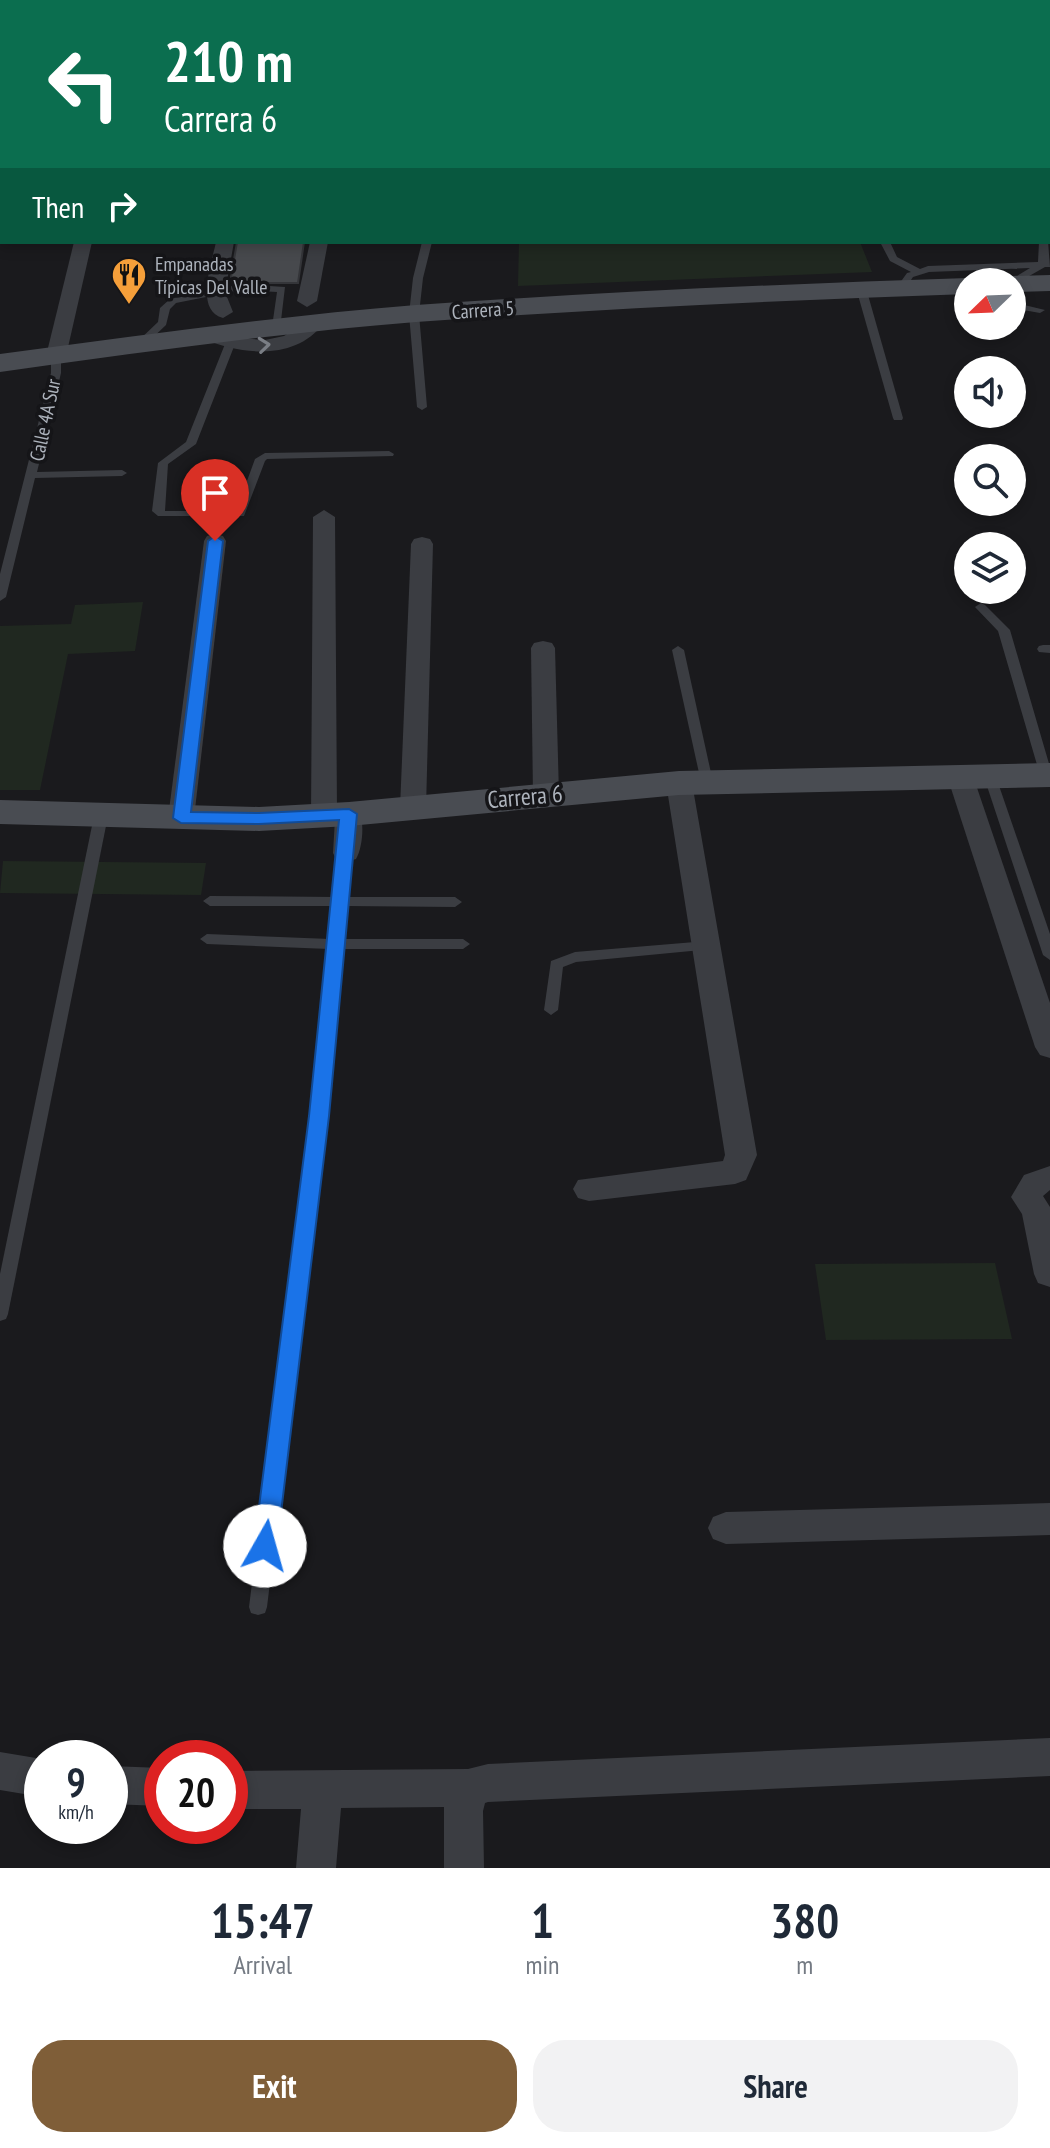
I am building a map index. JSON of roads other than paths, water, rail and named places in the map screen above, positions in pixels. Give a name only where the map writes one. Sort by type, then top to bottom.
[{"type":"main road","points":[[1026,278],[1048,270]]},
{"type":"main road","name":"Carrera 5","points":[[0,363],[221,330],[277,327],[311,312],[414,314],[861,288],[909,279],[954,284]]},
{"type":"main road","name":"Carrera 6","points":[[0,812],[181,818],[336,815],[693,782],[1048,775]]},
{"type":"street","name":"Calle 4A Sur","points":[[56,356],[83,244]]},
{"type":"street","points":[[225,244],[215,292],[221,330],[250,347],[291,341],[306,333],[319,244]]},
{"type":"street","points":[[324,517],[336,815],[346,853]]},
{"type":"street","points":[[181,818],[215,541]]},
{"type":"street","points":[[413,808],[422,544]]},
{"type":"street","points":[[543,648],[546,795]]},
{"type":"street","points":[[974,775],[1050,1047]]},
{"type":"street","points":[[589,1189],[735,1172],[741,1155],[707,946],[693,782]]},
{"type":"street","points":[[1050,1178],[1036,1181],[1029,1188],[1027,1197],[1044,1215],[1050,1274]]},
{"type":"street","points":[[726,1528],[1050,1519]]},
{"type":"street","points":[[248,1790],[468,1788],[488,1783],[1050,1757]]},
{"type":"street","points":[[0,1771],[24,1775]]},
{"type":"street","points":[[464,1868],[463,1811],[468,1788]]},
{"type":"street","points":[[316,1868],[323,1789]]},
{"type":"lane","points":[[422,407],[414,314],[426,244]]},
{"type":"lane","points":[[886,244],[909,279],[1048,270],[1044,244]]},
{"type":"lane","points":[[141,343],[163,323],[165,308],[173,301],[241,287],[282,289],[277,327]]},
{"type":"lane","points":[[861,288],[898,418]]},
{"type":"lane","points":[[1026,308],[1040,310]]},
{"type":"lane","points":[[221,330],[191,444],[163,463],[158,511],[162,514],[240,514],[260,459],[265,456],[389,454]]},
{"type":"lane","name":"Calle 4A Sur","points":[[0,597],[33,475],[56,373],[56,356]]},
{"type":"lane","points":[[33,475],[122,473]]},
{"type":"lane","points":[[981,607],[1004,630],[1048,775]]},
{"type":"lane","points":[[678,650],[693,782]]},
{"type":"lane","points":[[974,775],[1050,955]]},
{"type":"lane","points":[[0,1314],[101,816]]},
{"type":"lane","points":[[258,1607],[319,1116],[346,853]]},
{"type":"lane","points":[[210,901],[455,902]]},
{"type":"lane","points":[[207,939],[337,944],[463,944]]},
{"type":"lane","points":[[551,1010],[556,964],[575,957],[707,946]]},
{"type":"place","name":"Empanadas Típicas Del Valle","points":[[129,306]]}]
